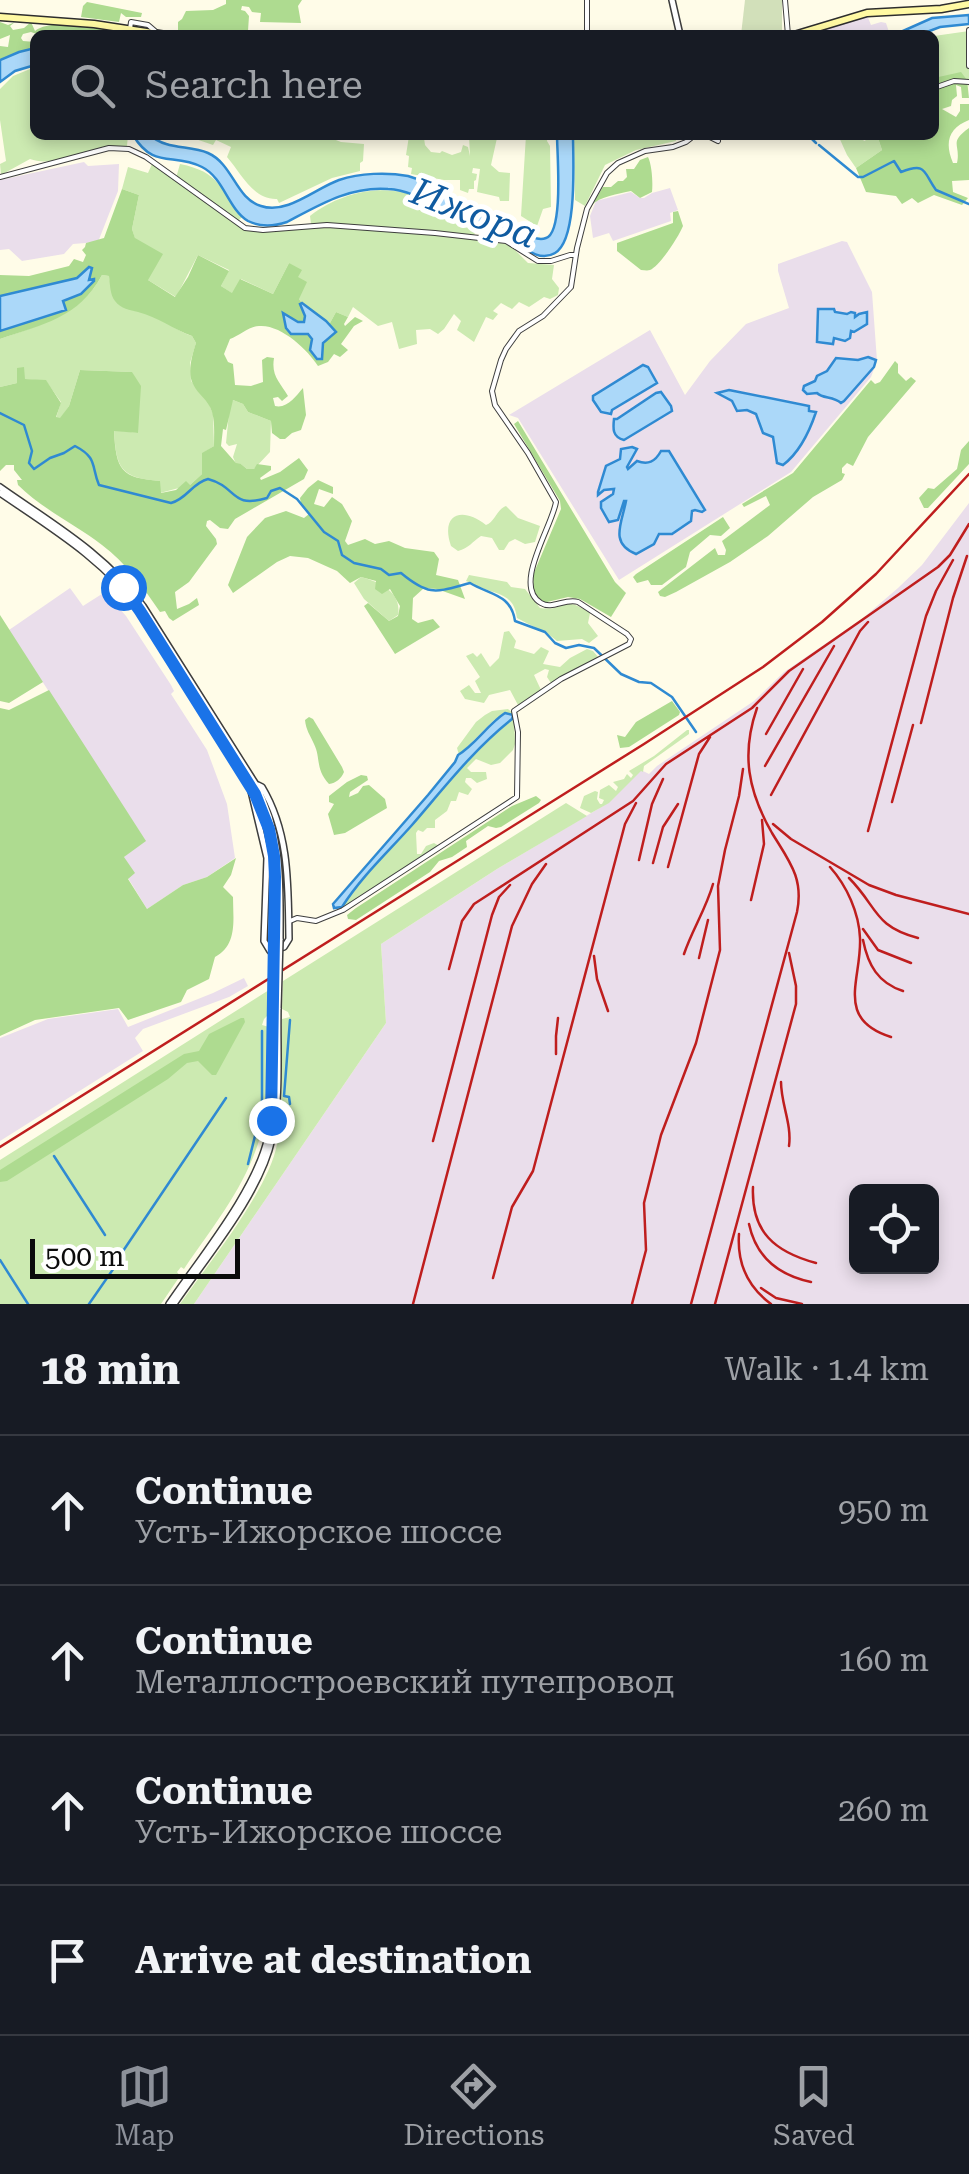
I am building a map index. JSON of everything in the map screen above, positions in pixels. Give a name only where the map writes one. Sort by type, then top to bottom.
[{"type":"main road","points":[[809,30],[874,12],[969,4]]},
{"type":"main road","points":[[0,18],[130,30]]},
{"type":"street","points":[[587,0],[587,30]]},
{"type":"street","points":[[672,0],[679,30]]},
{"type":"street","points":[[786,0],[790,30]]},
{"type":"street","points":[[969,30],[969,66]]},
{"type":"street","points":[[939,86],[969,82]]},
{"type":"street","points":[[288,906],[297,918],[316,922],[343,910],[516,796],[518,732],[514,711],[561,679],[629,644],[628,634],[578,602],[542,605],[530,594],[532,568],[556,502],[492,394],[501,360],[512,339],[543,316],[571,287],[586,209],[612,168],[645,151],[667,149],[689,140]]},
{"type":"street","points":[[0,176],[103,150],[129,149],[246,228],[327,225],[435,233],[506,241],[538,261],[551,262],[576,255]]},
{"type":"street","points":[[0,490],[115,578],[247,779],[267,820],[272,844],[277,942]]},
{"type":"street","points":[[0,490],[100,558],[127,584],[256,783],[270,814],[279,852],[275,1120],[271,1144],[251,1191],[172,1304]]},
{"type":"street","points":[[247,779],[266,858],[264,941],[268,950],[288,943],[287,859],[272,805],[256,783]]},
{"type":"street","points":[[289,923],[297,918]]},
{"type":"shaded area","points":[[867,15],[871,25],[886,23],[888,30],[819,30]]},
{"type":"shaded area","points":[[84,162],[88,166],[119,164],[118,191],[98,242],[73,244],[64,254],[22,261],[9,249],[0,250],[0,180]]},
{"type":"shaded area","points":[[670,188],[678,210],[670,213],[671,221],[613,241],[609,233],[593,238],[590,216],[596,201],[631,192],[644,198]]},
{"type":"shaded area","points":[[847,242],[872,292],[877,361],[871,377],[791,472],[619,580],[518,418],[509,415],[650,330],[685,395],[710,361],[746,324],[789,308],[778,264]]},
{"type":"shaded area","points":[[969,503],[969,1304],[194,1304],[386,1023],[381,944],[608,803],[641,770],[649,774],[754,701],[784,672],[863,618],[922,565]]},
{"type":"shaded area","points":[[70,588],[83,606],[105,592],[126,616],[207,750],[227,804],[235,858],[147,909],[128,878],[124,857],[145,840],[9,630]]},
{"type":"shaded area","points":[[244,978],[248,986],[229,997],[143,1029],[135,1038],[143,1051],[0,1141],[0,1038],[48,1019],[118,1009],[128,1027]]},
{"type":"green space","points":[[226,0],[302,0],[298,6],[301,23],[260,22],[261,13],[242,6],[241,10],[249,16],[248,30],[178,30],[178,22],[186,11],[213,10],[226,4]]},
{"type":"green space","points":[[745,0],[782,0],[782,30],[742,30]]},
{"type":"green space","points":[[87,2],[142,13],[141,17],[126,17],[121,13],[119,22],[81,17]]},
{"type":"green space","points":[[0,22],[15,22],[10,26],[13,30],[31,22],[35,30],[21,38],[30,42],[30,49],[0,60],[0,46],[8,47],[10,35],[0,39]]},
{"type":"green space","points":[[53,25],[105,30],[37,30]]},
{"type":"green space","points":[[969,31],[969,87],[967,80],[939,78],[939,35]]},
{"type":"green space","points":[[30,69],[30,140],[128,140],[127,146],[56,160],[30,159],[1,175],[0,164],[6,161],[0,89],[13,76]]},
{"type":"green space","points":[[961,72],[967,80],[969,98],[962,98],[961,87],[956,85],[957,96],[951,106],[942,109],[956,117],[960,104],[969,104],[969,120],[957,127],[949,142],[953,163],[957,163],[957,141],[969,128],[969,180],[952,181],[953,192],[968,198],[962,205],[934,195],[918,203],[912,198],[902,204],[896,196],[866,192],[856,168],[882,150],[879,140],[939,140],[939,77]]},
{"type":"green space","points":[[216,140],[336,140],[364,144],[360,171],[332,178],[279,203],[248,184],[227,157],[231,147]]},
{"type":"green space","points":[[408,140],[424,140],[431,152],[452,155],[461,152],[463,145],[468,147],[470,156],[469,140],[497,140],[491,165],[499,172],[510,173],[509,201],[477,192],[480,169],[473,168],[476,180],[474,189],[468,193],[460,190],[460,180],[411,174],[406,155]]},
{"type":"green space","points":[[526,140],[547,140],[551,207],[543,209],[537,226],[521,216]]},
{"type":"green space","points":[[574,140],[676,140],[636,150],[605,165],[585,206],[575,200]]},
{"type":"green space","points":[[840,140],[879,140],[882,150],[856,168]]},
{"type":"green space","points":[[648,157],[652,192],[640,198],[631,191],[615,194],[591,206],[603,187],[623,181],[626,169],[634,169]]},
{"type":"green space","points":[[152,164],[176,178],[180,164],[211,177],[242,217],[237,222],[254,229],[311,224],[310,216],[351,195],[382,190],[412,195],[476,225],[474,237],[510,245],[528,263],[554,265],[552,279],[559,288],[558,295],[544,297],[529,307],[519,302],[512,309],[501,303],[493,311],[498,314],[493,320],[486,317],[474,342],[457,330],[461,321],[454,314],[438,334],[430,329],[416,330],[417,344],[399,349],[392,322],[378,326],[353,307],[348,317],[336,312],[330,323],[304,306],[299,299],[298,277],[289,263],[273,294],[241,279],[233,294],[221,286],[229,270],[198,255],[176,297],[148,280],[132,229],[139,195],[122,189],[128,167],[148,173]]},
{"type":"green space","points":[[122,189],[139,195],[132,229],[135,238],[163,254],[148,280],[175,297],[198,255],[229,271],[221,286],[232,293],[240,279],[273,294],[289,263],[302,270],[298,277],[307,282],[299,299],[304,306],[330,323],[336,312],[348,317],[345,326],[355,317],[363,321],[354,326],[341,344],[348,350],[340,357],[334,354],[318,366],[293,339],[267,326],[252,328],[230,339],[224,354],[233,364],[235,385],[263,382],[262,360],[274,358],[275,374],[288,396],[282,401],[273,398],[275,406],[287,404],[303,388],[306,415],[301,430],[280,439],[272,433],[271,421],[248,412],[243,404],[233,400],[221,446],[247,469],[254,469],[257,464],[271,466],[261,480],[299,458],[308,470],[304,479],[235,519],[228,529],[207,521],[217,544],[189,582],[175,592],[177,609],[197,598],[199,605],[173,621],[165,611],[160,612],[111,552],[18,485],[17,480],[22,480],[14,465],[6,465],[0,471],[0,387],[17,383],[17,368],[24,367],[25,379],[46,380],[61,403],[56,417],[60,418],[69,406],[80,370],[132,372],[141,386],[138,433],[114,431],[123,470],[160,481],[161,493],[176,490],[186,481],[190,485],[202,474],[202,453],[214,446],[214,424],[210,408],[191,380],[196,343],[192,336],[120,306],[112,296],[109,276],[102,275],[82,301],[59,318],[0,339],[0,331],[66,310],[63,301],[81,294],[89,267],[77,278],[0,296],[0,275],[29,276],[69,266],[74,259],[83,262],[86,243],[104,238]],"holes":[[[300,304],[313,312],[326,339],[321,349],[323,356],[308,334],[291,334],[283,314],[303,323],[305,316]]]},
{"type":"green space","points":[[678,211],[683,226],[654,267],[641,270],[617,251],[617,243],[673,223],[673,212]]},
{"type":"green space","points":[[102,275],[109,276],[121,305],[162,320],[192,336],[196,343],[190,363],[191,381],[213,414],[214,446],[203,453],[202,474],[190,485],[160,493],[160,481],[129,474],[119,462],[114,430],[138,433],[132,372],[80,370],[69,406],[61,418],[56,418],[61,402],[46,381],[25,379],[0,387],[0,339],[71,309]]},
{"type":"green space","points":[[895,361],[898,373],[906,381],[911,377],[916,381],[868,437],[853,466],[847,463],[842,468],[842,480],[813,497],[730,562],[676,592],[660,596],[658,592],[715,548],[718,555],[725,555],[722,541],[770,505],[766,496],[744,507],[742,504],[793,473],[871,380],[875,384],[880,382]]},
{"type":"green space","points":[[233,400],[243,404],[248,412],[271,421],[270,452],[254,469],[236,464],[233,457],[237,444],[226,443]]},
{"type":"green space","points":[[518,421],[615,582],[626,593],[611,617],[580,599],[568,597],[543,603],[534,592],[533,575],[561,509],[514,424]]},
{"type":"green space","points":[[969,441],[969,464],[924,508],[919,498],[957,469],[961,450]]},
{"type":"green space","points":[[318,480],[333,487],[333,494],[319,489],[314,504],[324,507],[332,497],[342,504],[352,521],[345,541],[348,545],[365,539],[375,544],[389,541],[405,548],[434,552],[439,559],[436,575],[458,580],[465,599],[424,588],[413,598],[412,619],[418,623],[433,619],[440,627],[395,654],[364,606],[368,603],[389,621],[398,616],[400,606],[390,589],[382,594],[375,589],[376,581],[361,577],[350,583],[337,571],[308,558],[290,556],[277,562],[233,593],[228,585],[247,537],[265,518],[286,511],[304,518],[309,514],[300,498]]},
{"type":"green space","points":[[506,506],[518,518],[540,526],[535,542],[525,544],[515,539],[499,550],[492,538],[481,536],[458,551],[451,546],[448,527],[455,516],[469,516],[486,525]]},
{"type":"green space","points":[[723,517],[730,528],[721,536],[710,535],[690,552],[686,567],[662,585],[651,585],[648,580],[637,583],[633,577],[636,574]]},
{"type":"green space","points":[[469,575],[525,589],[540,608],[568,604],[580,607],[590,613],[588,623],[598,636],[589,643],[582,639],[557,641],[517,618],[505,597],[466,581]]},
{"type":"green space","points":[[361,577],[393,595],[398,615],[389,621],[364,599],[354,583]]},
{"type":"green space","points":[[0,615],[43,682],[9,703],[0,701]]},
{"type":"green space","points":[[509,631],[516,641],[514,648],[534,654],[541,647],[549,651],[543,664],[560,667],[587,649],[599,658],[551,683],[547,677],[549,670],[534,675],[541,690],[518,705],[510,690],[489,695],[484,703],[465,699],[460,691],[469,685],[475,693],[481,693],[475,681],[480,677],[466,656],[473,653],[477,657],[481,653],[490,667],[499,658],[504,632]]},
{"type":"green space","points":[[49,690],[146,841],[124,857],[135,873],[128,879],[147,909],[236,858],[223,887],[233,897],[233,931],[228,946],[215,957],[209,979],[187,990],[181,1002],[128,1020],[119,1008],[35,1020],[0,1036],[0,708],[9,710]]},
{"type":"green space","points":[[672,701],[679,715],[629,747],[620,748],[617,735],[625,737],[636,722]]},
{"type":"green space","points":[[508,709],[514,714],[513,750],[500,763],[491,765],[476,759],[467,768],[471,772],[486,772],[487,779],[477,783],[466,778],[472,789],[468,795],[459,792],[456,801],[451,801],[447,811],[435,820],[435,828],[416,833],[417,854],[434,843],[439,846],[343,909],[349,895],[475,752],[511,721],[505,713],[494,720],[459,755],[457,748],[476,722],[492,711]]},
{"type":"green space","points":[[309,717],[344,772],[334,783],[329,784],[322,773],[305,720]]},
{"type":"green space","points":[[687,730],[689,734],[644,766],[643,772],[609,803],[591,813],[580,808],[584,796],[595,791],[602,804],[600,790],[609,785],[616,791],[618,787],[613,782],[627,774],[631,778],[629,771]]},
{"type":"green space","points":[[361,775],[368,780],[350,792],[349,797],[369,785],[385,799],[387,808],[345,833],[334,835],[328,814],[334,804],[329,802],[329,796]]},
{"type":"green space","points":[[536,796],[541,800],[539,803],[501,827],[488,826],[466,841],[467,847],[439,861],[430,872],[356,920],[348,919],[347,915],[356,908],[512,806]]},
{"type":"green space","points":[[566,803],[587,816],[381,944],[386,1023],[194,1304],[180,1304],[236,1226],[272,1162],[281,1113],[282,1019],[290,1017],[282,1009],[283,981]]},
{"type":"green space","points":[[269,990],[269,1014],[262,1025],[269,1027],[269,1092],[261,1136],[234,1195],[184,1269],[181,1267],[177,1272],[180,1276],[161,1304],[0,1304],[0,1160]]},
{"type":"green space","points":[[241,1018],[245,1022],[216,1075],[198,1061],[187,1063],[168,1079],[0,1182],[0,1170],[184,1054],[199,1051],[209,1034]]},
{"type":"water","points":[[969,15],[969,24],[905,30],[932,18]]},
{"type":"water","points":[[30,49],[30,66],[0,82],[0,60]]},
{"type":"water","name":"Ижора","points":[[137,140],[156,140],[208,153],[223,165],[246,196],[261,206],[291,204],[347,178],[400,175],[424,182],[469,208],[513,222],[541,239],[552,233],[555,222],[557,140],[573,140],[571,216],[562,245],[548,256],[527,250],[501,232],[469,223],[399,190],[361,190],[323,203],[287,222],[257,224],[241,216],[216,178],[202,167],[156,157]]},
{"type":"water","points":[[89,267],[89,280],[94,281],[81,294],[63,301],[66,310],[0,331],[0,296],[77,278]]},
{"type":"water","points":[[302,303],[336,332],[323,343],[322,359],[310,350],[312,339],[308,334],[291,334],[286,328],[283,313],[304,322]]},
{"type":"water","points":[[818,309],[851,312],[855,317],[867,312],[867,324],[851,331],[845,341],[834,338],[833,344],[817,342]]},
{"type":"water","points":[[836,358],[876,360],[874,367],[841,403],[803,390],[827,371]]},
{"type":"water","points":[[643,365],[657,383],[611,414],[601,412],[593,396]]},
{"type":"water","points":[[729,390],[809,406],[809,411],[816,412],[803,441],[783,465],[777,463],[773,437],[763,433],[756,414],[737,411],[732,401],[717,393]]},
{"type":"water","points":[[661,392],[672,411],[624,440],[617,437],[614,419]]},
{"type":"water","points":[[621,449],[637,449],[628,469],[637,461],[651,462],[661,451],[669,451],[705,510],[692,511],[691,521],[672,534],[659,534],[654,544],[636,554],[620,538],[626,501],[618,520],[609,522],[601,502],[614,489],[598,495],[606,466],[620,459]]},
{"type":"water","points":[[505,713],[513,715],[512,719],[459,770],[342,907],[334,908],[333,904],[458,755]]},
{"type":"waterway","points":[[813,140],[816,143]]},
{"type":"waterway","points":[[819,145],[858,177],[894,161],[901,172],[920,169],[936,190],[969,204]]},
{"type":"waterway","points":[[0,413],[24,425],[32,451],[29,463],[34,469],[75,446],[91,459],[99,485],[171,503],[208,479],[246,501],[267,498],[271,491],[280,488],[297,499],[324,532],[338,541],[342,555],[354,563],[381,569],[389,575],[401,573],[427,589],[470,583],[498,596],[509,605],[515,621],[545,632],[566,648],[594,648],[621,674],[651,683],[672,697],[696,732]]},
{"type":"waterway","points":[[290,1020],[284,1096],[289,1097],[290,1104]]},
{"type":"waterway","points":[[248,1164],[262,1108],[262,1031]]},
{"type":"waterway","points":[[119,1257],[226,1098]]},
{"type":"waterway","points":[[54,1156],[105,1235]]},
{"type":"waterway","points":[[0,1260],[28,1304]]},
{"type":"waterway","points":[[89,1304],[116,1265]]},
{"type":"railway","points":[[0,1147],[763,667],[876,574],[969,474]]},
{"type":"railway","points":[[449,969],[462,921],[474,904],[633,801],[666,764],[752,708],[789,671],[938,567],[969,524]]},
{"type":"railway","points":[[921,723],[967,556]]},
{"type":"railway","points":[[868,831],[926,616],[953,560]]},
{"type":"railway","points":[[771,795],[868,622]]},
{"type":"railway","points":[[765,766],[834,646]]},
{"type":"railway","points":[[766,734],[803,669]]},
{"type":"railway","points":[[691,1304],[799,900],[794,870],[752,787],[749,741],[757,708]]},
{"type":"railway","points":[[892,802],[913,725]]},
{"type":"railway","points":[[668,867],[699,754],[710,737]]},
{"type":"railway","points":[[632,1304],[646,1250],[644,1203],[661,1135],[696,1043],[720,950],[718,886],[743,769]]},
{"type":"railway","points":[[639,860],[652,804],[663,779]]},
{"type":"railway","points":[[493,1278],[512,1207],[533,1171],[625,824],[636,803]]},
{"type":"railway","points":[[653,863],[663,827],[678,804]]},
{"type":"railway","points":[[751,900],[764,844],[762,820]]},
{"type":"railway","points":[[773,824],[791,839],[869,885],[969,914]]},
{"type":"railway","points":[[413,1304],[512,926],[546,864]]},
{"type":"railway","points":[[830,867],[851,900],[859,929],[857,1009],[862,1020],[891,1037]]},
{"type":"railway","points":[[849,878],[892,928],[918,938]]},
{"type":"railway","points":[[684,954],[713,884]]},
{"type":"railway","points":[[433,1141],[492,915],[499,897],[510,885]]},
{"type":"railway","points":[[699,958],[708,920]]},
{"type":"railway","points":[[863,929],[878,950],[911,963]]},
{"type":"railway","points":[[863,940],[875,972],[903,991]]},
{"type":"railway","points":[[715,1304],[796,1004],[789,953]]},
{"type":"railway","points":[[594,956],[608,1011]]},
{"type":"railway","points":[[556,1054],[558,1018]]},
{"type":"railway","points":[[781,1082],[789,1146]]},
{"type":"railway","points":[[753,1187],[756,1216],[768,1238],[789,1253],[816,1263]]},
{"type":"railway","points":[[749,1224],[757,1246],[770,1263],[788,1275],[811,1282]]},
{"type":"railway","points":[[739,1234],[746,1273],[771,1304]]},
{"type":"railway","points":[[761,1288],[776,1298],[802,1304]]},
{"type":"route","points":[[123,587],[238,766],[267,820],[275,877],[271,1120]]}]
